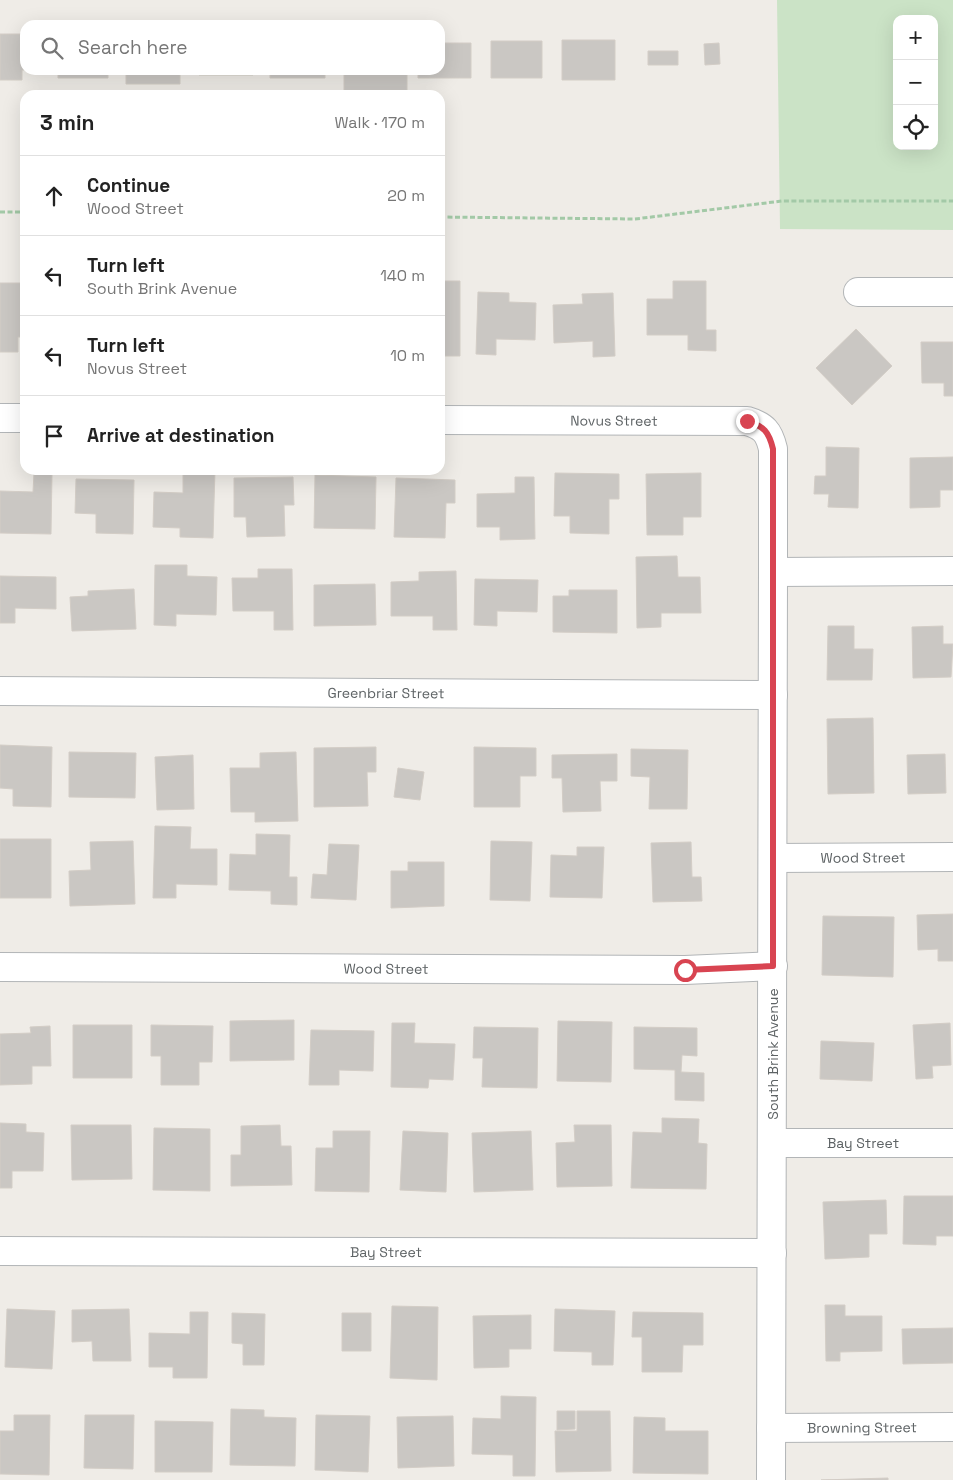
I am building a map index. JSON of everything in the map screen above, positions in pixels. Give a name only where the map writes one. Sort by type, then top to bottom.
[{"type":"street","points":[[858,292],[953,292]]},
{"type":"street","points":[[0,418],[20,418]]},
{"type":"street","name":"Novus Street","points":[[445,420],[747,421],[760,425],[769,435],[773,449]]},
{"type":"street","name":"South Brink Avenue","points":[[771,1480],[773,449]]},
{"type":"street","points":[[773,572],[953,571]]},
{"type":"street","name":"Greenbriar Street","points":[[0,691],[773,695]]},
{"type":"street","name":"Wood Street","points":[[773,858],[953,857]]},
{"type":"street","name":"Wood Street","points":[[0,967],[685,970],[773,966]]},
{"type":"street","name":"Bay Street","points":[[772,1143],[953,1143]]},
{"type":"street","name":"Bay Street","points":[[0,1251],[772,1253]]},
{"type":"street","name":"Browning Street","points":[[771,1428],[953,1428]]},
{"type":"path","points":[[445,217],[635,219],[782,202],[953,201]]},
{"type":"path","points":[[0,212],[20,212]]},
{"type":"green space","points":[[777,0],[953,0],[953,230],[780,229]]},
{"type":"building","points":[[0,34],[20,34],[20,75],[22,75],[22,80],[0,80]]},
{"type":"building","points":[[562,40],[615,40],[615,80],[562,80]]},
{"type":"building","points":[[491,41],[542,41],[542,78],[491,78]]},
{"type":"building","points":[[445,43],[471,43],[471,78],[418,78],[418,75],[445,75]]},
{"type":"building","points":[[719,43],[720,64],[705,65],[704,44]]},
{"type":"building","points":[[648,51],[678,51],[678,65],[648,65]]},
{"type":"building","points":[[58,75],[108,75],[108,78],[58,78]]},
{"type":"building","points":[[126,75],[180,75],[180,84],[126,84]]},
{"type":"building","points":[[270,75],[325,75],[325,78],[270,78]]},
{"type":"building","points":[[344,75],[407,75],[407,90],[344,90]]},
{"type":"building","points":[[445,281],[460,281],[460,356],[445,356]]},
{"type":"building","points":[[673,281],[706,281],[706,330],[716,330],[716,351],[688,350],[688,335],[647,335],[647,299],[673,299]]},
{"type":"building","points":[[0,283],[20,283],[20,337],[18,337],[18,352],[0,352]]},
{"type":"building","points":[[478,292],[509,293],[509,302],[536,303],[535,340],[496,339],[496,355],[476,354]]},
{"type":"building","points":[[613,293],[615,356],[593,357],[593,341],[554,343],[553,305],[583,304],[582,294]]},
{"type":"building","points":[[856,329],[892,366],[852,405],[816,368]]},
{"type":"building","points":[[921,342],[953,342],[953,396],[944,396],[944,383],[922,383]]},
{"type":"building","points":[[826,447],[859,448],[858,508],[828,507],[829,494],[814,494],[815,476],[826,476]]},
{"type":"building","points":[[953,457],[953,490],[940,490],[940,507],[910,508],[910,458]]},
{"type":"building","points":[[555,473],[619,474],[619,499],[609,499],[609,534],[570,533],[570,516],[554,516]]},
{"type":"building","points":[[701,473],[701,517],[683,517],[683,535],[647,535],[646,474]]},
{"type":"building","points":[[34,475],[52,475],[51,534],[0,533],[0,491],[33,492]]},
{"type":"building","points":[[183,475],[215,475],[213,538],[180,537],[180,528],[153,527],[154,492],[183,493]]},
{"type":"building","points":[[315,475],[376,477],[375,529],[314,528]]},
{"type":"building","points":[[293,477],[294,505],[284,505],[285,536],[247,537],[246,517],[234,517],[234,478]]},
{"type":"building","points":[[515,477],[534,477],[535,539],[500,540],[500,527],[477,527],[477,494],[515,493]]},
{"type":"building","points":[[396,478],[455,480],[455,503],[446,503],[445,538],[394,537]]},
{"type":"building","points":[[76,479],[134,480],[133,534],[96,533],[96,514],[75,513]]},
{"type":"building","points":[[677,556],[678,577],[700,577],[701,613],[661,613],[661,627],[637,628],[636,557]]},
{"type":"building","points":[[155,565],[187,565],[187,576],[217,577],[216,615],[176,614],[176,626],[154,625]]},
{"type":"building","points":[[258,569],[292,569],[293,630],[274,630],[274,611],[233,611],[232,578],[258,578]]},
{"type":"building","points":[[456,571],[457,630],[433,630],[433,616],[391,616],[391,582],[419,581],[419,572]]},
{"type":"building","points":[[0,576],[56,577],[56,609],[15,608],[15,623],[0,623]]},
{"type":"building","points":[[475,579],[538,580],[537,612],[497,611],[497,626],[474,625]]},
{"type":"building","points":[[375,584],[376,625],[314,626],[314,585]]},
{"type":"building","points":[[134,589],[136,629],[72,631],[70,597],[88,596],[88,591]]},
{"type":"building","points":[[569,590],[617,590],[617,633],[553,632],[553,596],[569,596]]},
{"type":"building","points":[[828,626],[854,626],[854,649],[873,649],[872,680],[827,680]]},
{"type":"building","points":[[943,626],[943,644],[953,644],[951,677],[913,678],[912,627]]},
{"type":"building","points":[[873,718],[874,793],[828,794],[827,719]]},
{"type":"building","points":[[0,745],[52,747],[51,807],[13,806],[13,789],[0,788]]},
{"type":"building","points":[[376,747],[376,772],[367,772],[368,806],[314,807],[314,748]]},
{"type":"building","points":[[474,747],[536,748],[536,776],[520,776],[520,807],[474,807]]},
{"type":"building","points":[[631,749],[688,750],[687,809],[649,809],[650,777],[631,776]]},
{"type":"building","points":[[69,752],[136,753],[135,798],[69,797]]},
{"type":"building","points":[[296,752],[298,821],[255,822],[255,812],[231,812],[230,768],[260,768],[260,753]]},
{"type":"building","points":[[617,754],[617,781],[600,781],[601,811],[563,812],[562,778],[552,778],[552,755]]},
{"type":"building","points":[[945,754],[946,793],[908,794],[907,755]]},
{"type":"building","points":[[193,755],[194,809],[157,810],[155,757]]},
{"type":"building","points":[[398,768],[424,772],[420,800],[394,797]]},
{"type":"building","points":[[155,826],[191,827],[190,849],[217,849],[217,885],[176,884],[176,898],[153,898]]},
{"type":"building","points":[[256,834],[290,835],[289,877],[297,877],[297,905],[271,904],[271,891],[229,890],[230,854],[256,855]]},
{"type":"building","points":[[0,839],[51,839],[51,898],[0,898]]},
{"type":"building","points":[[133,841],[135,904],[70,906],[69,871],[91,870],[90,842]]},
{"type":"building","points":[[491,841],[532,842],[530,901],[490,900]]},
{"type":"building","points":[[691,842],[692,877],[701,877],[702,901],[653,902],[651,843]]},
{"type":"building","points":[[329,844],[359,845],[356,900],[311,898],[313,874],[327,875]]},
{"type":"building","points":[[577,847],[604,847],[602,898],[550,897],[551,855],[577,856]]},
{"type":"building","points":[[408,862],[444,862],[444,906],[391,908],[391,871],[408,871]]},
{"type":"building","points":[[953,914],[953,961],[938,961],[938,949],[918,950],[917,915]]},
{"type":"building","points":[[823,916],[894,917],[893,977],[822,975]]},
{"type":"building","points":[[294,1020],[294,1060],[230,1061],[230,1021]]},
{"type":"building","points":[[558,1021],[612,1022],[611,1082],[557,1081]]},
{"type":"building","points":[[392,1023],[415,1023],[414,1043],[455,1044],[453,1080],[429,1079],[428,1088],[391,1087]]},
{"type":"building","points":[[950,1023],[951,1065],[932,1066],[933,1078],[916,1079],[913,1025]]},
{"type":"building","points":[[73,1025],[132,1025],[132,1078],[73,1078]]},
{"type":"building","points":[[151,1025],[213,1026],[212,1062],[199,1062],[199,1085],[161,1085],[161,1056],[151,1056]]},
{"type":"building","points":[[50,1026],[51,1066],[32,1066],[32,1084],[0,1085],[0,1034],[31,1033],[30,1027]]},
{"type":"building","points":[[474,1027],[538,1028],[537,1088],[482,1087],[483,1058],[473,1058]]},
{"type":"building","points":[[634,1027],[697,1028],[697,1056],[682,1055],[681,1072],[704,1073],[704,1101],[675,1100],[675,1070],[634,1069]]},
{"type":"building","points":[[311,1030],[374,1031],[373,1071],[339,1070],[339,1085],[309,1085]]},
{"type":"building","points":[[821,1041],[874,1043],[872,1081],[820,1079]]},
{"type":"building","points":[[662,1118],[699,1119],[698,1143],[707,1144],[706,1189],[631,1188],[633,1132],[662,1133]]},
{"type":"building","points":[[0,1123],[26,1124],[26,1132],[44,1133],[43,1171],[12,1171],[12,1188],[0,1188]]},
{"type":"building","points":[[71,1125],[131,1125],[132,1179],[72,1180]]},
{"type":"building","points":[[280,1125],[281,1146],[291,1146],[292,1185],[231,1186],[231,1155],[241,1155],[241,1126]]},
{"type":"building","points":[[574,1125],[611,1125],[612,1186],[557,1187],[556,1143],[575,1142]]},
{"type":"building","points":[[154,1128],[210,1129],[210,1191],[153,1190]]},
{"type":"building","points":[[333,1131],[370,1131],[369,1192],[315,1191],[316,1148],[333,1148]]},
{"type":"building","points":[[403,1131],[448,1133],[446,1192],[400,1190]]},
{"type":"building","points":[[531,1131],[533,1190],[474,1192],[472,1133]]},
{"type":"building","points":[[904,1196],[953,1196],[953,1236],[936,1236],[936,1245],[903,1244]]},
{"type":"building","points":[[886,1200],[887,1234],[869,1234],[869,1257],[825,1259],[823,1202]]},
{"type":"building","points":[[825,1305],[845,1305],[845,1316],[882,1316],[882,1351],[840,1352],[840,1361],[826,1361]]},
{"type":"building","points":[[392,1306],[438,1307],[437,1380],[390,1378]]},
{"type":"building","points":[[7,1309],[55,1311],[52,1369],[5,1367]]},
{"type":"building","points":[[129,1309],[131,1361],[93,1361],[92,1341],[72,1342],[72,1310]]},
{"type":"building","points":[[555,1309],[615,1311],[613,1365],[592,1365],[592,1352],[554,1351]]},
{"type":"building","points":[[190,1312],[208,1312],[207,1378],[173,1378],[173,1367],[149,1367],[149,1333],[190,1334]]},
{"type":"building","points":[[633,1312],[703,1313],[703,1345],[683,1345],[682,1372],[642,1372],[642,1337],[632,1337]]},
{"type":"building","points":[[232,1313],[265,1314],[264,1365],[243,1365],[243,1344],[232,1343]]},
{"type":"building","points":[[342,1313],[371,1313],[371,1351],[342,1351]]},
{"type":"building","points":[[531,1315],[531,1349],[509,1349],[509,1367],[474,1368],[473,1316]]},
{"type":"building","points":[[953,1328],[953,1363],[903,1364],[902,1329]]},
{"type":"building","points":[[501,1396],[536,1397],[535,1476],[513,1476],[513,1455],[472,1454],[473,1418],[501,1419]]},
{"type":"building","points":[[231,1409],[264,1410],[264,1417],[296,1418],[295,1466],[230,1465]]},
{"type":"building","points":[[557,1411],[575,1411],[575,1429],[557,1430]]},
{"type":"building","points":[[577,1411],[610,1411],[611,1471],[556,1472],[555,1431],[577,1431]]},
{"type":"building","points":[[14,1415],[50,1415],[49,1475],[0,1474],[0,1431],[14,1431]]},
{"type":"building","points":[[85,1415],[134,1415],[133,1469],[84,1468]]},
{"type":"building","points":[[316,1415],[370,1416],[368,1472],[315,1470]]},
{"type":"building","points":[[453,1416],[454,1466],[398,1468],[397,1417]]},
{"type":"building","points":[[634,1417],[665,1418],[665,1431],[708,1431],[708,1474],[633,1473]]},
{"type":"building","points":[[155,1421],[213,1422],[212,1472],[155,1472]]},
{"type":"building","points":[[888,1478],[888,1480],[821,1480]]},
{"type":"route","points":[[685,970],[773,966],[773,449],[769,435],[760,425],[747,421]]}]
